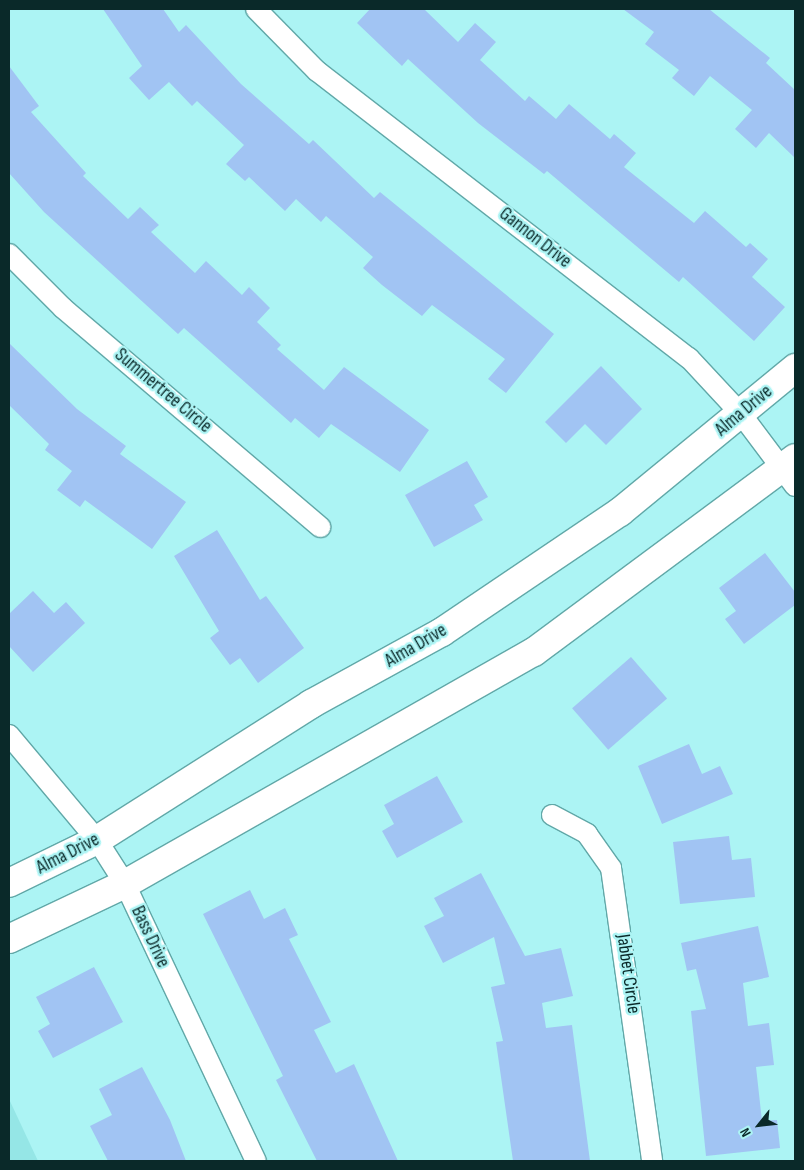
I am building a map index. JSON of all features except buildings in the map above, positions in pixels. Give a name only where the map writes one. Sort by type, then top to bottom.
[{"type":"main road","name":"Alma Drive","points":[[9,883],[97,840],[311,704],[495,597],[620,512],[795,368]]},
{"type":"main road","points":[[9,939],[125,884],[534,652],[791,471]]},
{"type":"street","name":"Gannon Drive","points":[[256,9],[317,71],[688,358],[791,471]]},
{"type":"street","name":"Summertree Circle","points":[[9,254],[63,308],[320,527]]},
{"type":"street","name":"Bass Drive","points":[[9,735],[97,840],[125,884],[256,1161]]},
{"type":"street","name":"Jabbet Circle","points":[[552,815],[587,834],[611,868],[652,1161]]},
{"type":"shaded area","points":[[9,1099],[38,1161],[9,1161]]}]
